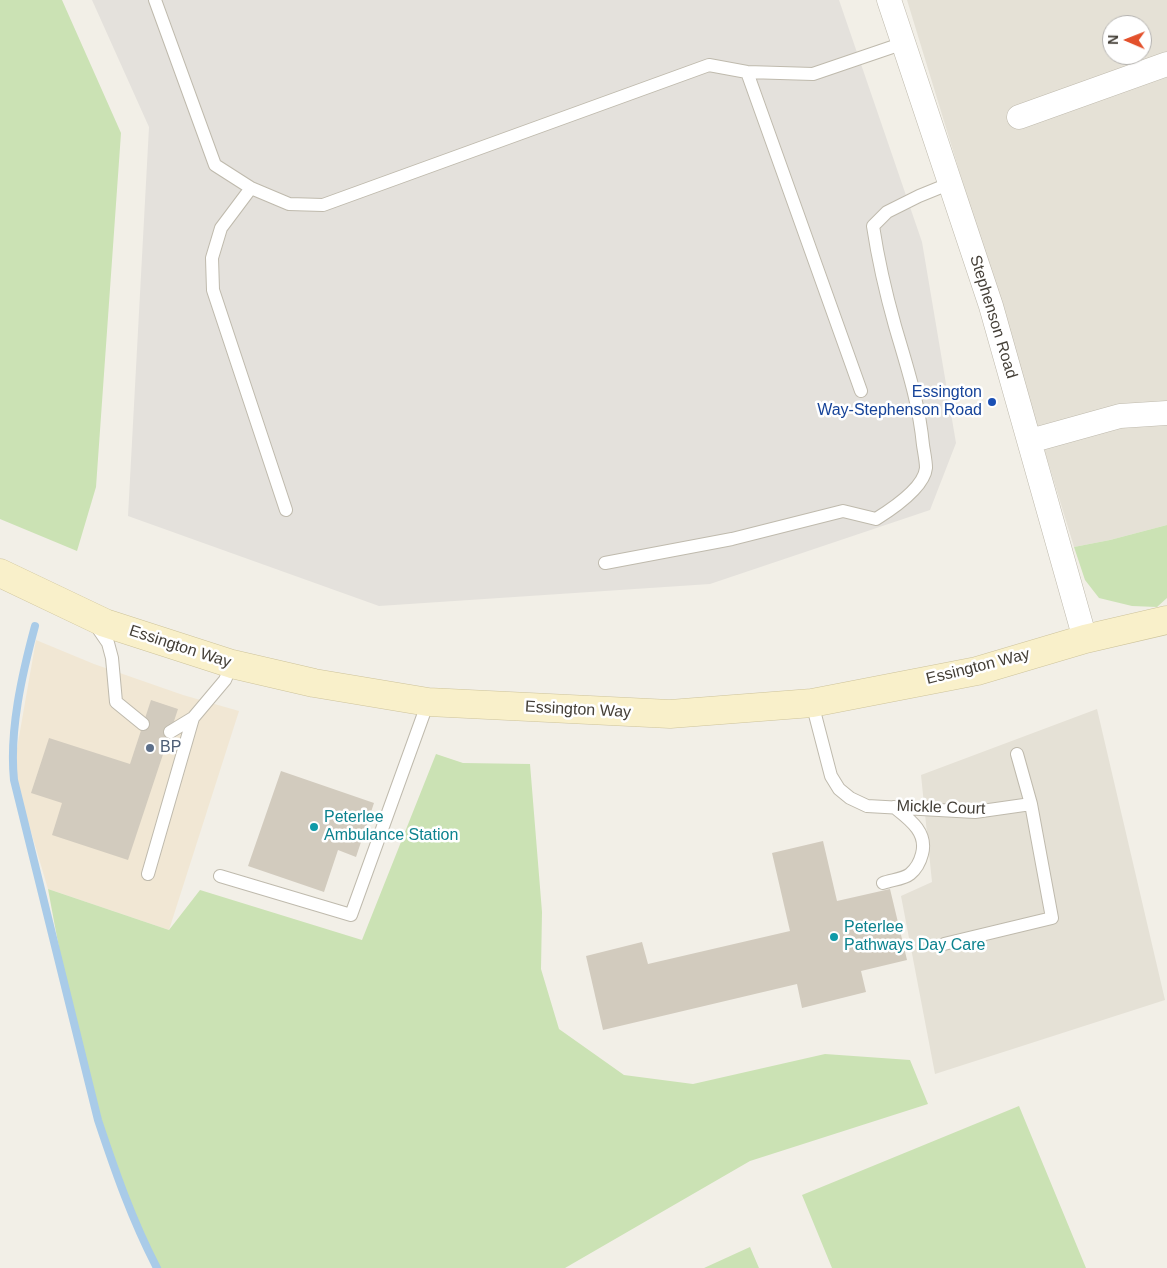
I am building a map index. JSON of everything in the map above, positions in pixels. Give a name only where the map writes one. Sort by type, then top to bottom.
[{"type":"street","name":"Stephenson Road","points":[[889,0],[991,306],[1085,639]]},
{"type":"street","points":[[1020,117],[1167,64]]},
{"type":"street","points":[[1030,441],[1120,416],[1167,412]]},
{"type":"street","name":"Essington Way","points":[[0,573],[105,623],[232,664],[314,683],[428,702],[670,714],[812,703],[977,671],[1085,639],[1167,620]]},
{"type":"lane","points":[[155,0],[214,165],[251,188],[289,204],[323,205],[709,65],[747,72],[813,74],[904,43]]},
{"type":"lane","points":[[747,72],[861,391]]},
{"type":"lane","points":[[606,563],[732,539],[843,511],[876,519],[894,508],[913,490],[921,480],[926,469],[920,418],[906,359],[895,326],[873,226],[887,212],[951,183]]},
{"type":"lane","points":[[251,188],[221,228],[212,258],[213,290],[286,510]]},
{"type":"lane","points":[[89,616],[108,643],[112,658],[116,702],[143,724]]},
{"type":"lane","points":[[170,732],[193,718],[225,680],[232,664]]},
{"type":"lane","points":[[220,876],[351,915],[428,702]]},
{"type":"lane","name":"Mickle Court","points":[[812,703],[831,776],[839,790],[867,806],[976,812],[1031,804]]},
{"type":"lane","points":[[148,874],[193,718]]},
{"type":"lane","points":[[944,944],[1052,918],[1031,804],[1017,754]]},
{"type":"lane","points":[[883,883],[908,876],[919,863],[924,848],[922,835],[912,822],[894,807]]},
{"type":"shaded area","points":[[92,0],[839,0],[922,242],[956,443],[930,510],[710,584],[379,606],[128,516],[149,127]]},
{"type":"shaded area","points":[[907,0],[1167,0],[1167,525],[1074,547]]},
{"type":"shaded area","points":[[36,640],[94,664],[183,695],[239,711],[169,930],[48,889],[13,771]]},
{"type":"shaded area","points":[[1097,709],[1165,1000],[935,1074],[901,896],[932,882],[921,775]]},
{"type":"green space","points":[[0,0],[62,0],[121,133],[96,487],[77,551],[0,519]]},
{"type":"green space","points":[[1167,525],[1167,598],[1157,607],[1132,606],[1099,598],[1085,580],[1074,547]]},
{"type":"green space","points":[[436,754],[463,763],[530,764],[542,912],[541,969],[559,1029],[624,1075],[693,1084],[825,1054],[910,1060],[928,1104],[750,1161],[565,1268],[157,1268],[136,1223],[102,1130],[77,1034],[48,889],[169,930],[200,890],[362,940]]},
{"type":"green space","points":[[1019,1106],[1086,1268],[832,1268],[802,1195]]},
{"type":"green space","points":[[750,1247],[759,1268],[704,1268]]},
{"type":"building","points":[[151,700],[178,709],[128,860],[52,835],[62,803],[31,793],[49,738],[130,764]]},
{"type":"building","name":"Peterlee Ambulance Station","points":[[281,771],[374,803],[356,857],[338,850],[324,892],[248,866]]},
{"type":"building","name":"Peterlee Pathways Day Care","points":[[823,841],[837,901],[890,889],[907,960],[861,971],[866,992],[802,1008],[797,984],[603,1030],[586,956],[642,942],[648,964],[790,931],[772,853]]},
{"type":"waterway","points":[[35,626],[21,683],[15,722],[13,742],[14,780],[98,1120],[132,1214],[157,1268]]},
{"type":"place","name":"Essington Way-Stephenson Road","points":[[992,402]]},
{"type":"place","name":"BP","points":[[150,748]]},
{"type":"place","name":"Peterlee Ambulance Station","points":[[314,827]]},
{"type":"place","name":"Peterlee Pathways Day Care","points":[[834,937]]}]
